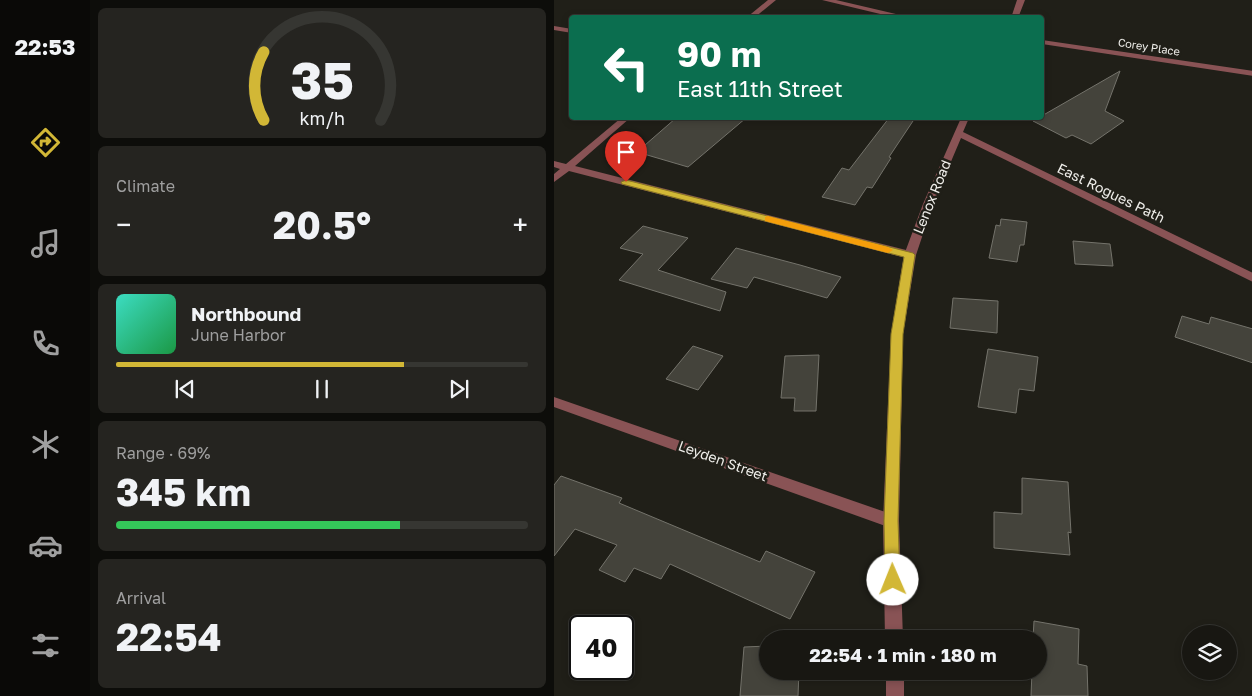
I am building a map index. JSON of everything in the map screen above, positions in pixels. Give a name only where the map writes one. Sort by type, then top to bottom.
[{"type":"street","points":[[753,15],[772,0]]},
{"type":"street","points":[[826,0],[896,15]]},
{"type":"street","points":[[1015,15],[1021,0]]},
{"type":"street","points":[[554,28],[569,30]]},
{"type":"street","name":"Corey Place","points":[[1044,42],[1252,74]]},
{"type":"street","points":[[554,178],[624,120]]},
{"type":"street","name":"Lenox Road","points":[[894,630],[891,521],[897,334],[910,255],[928,204],[964,120]]},
{"type":"street","name":"East Rogues Path","points":[[958,133],[1252,278]]},
{"type":"street","points":[[554,164],[910,255]]},
{"type":"street","name":"Leyden Street","points":[[554,402],[891,521]]},
{"type":"street","points":[[895,680],[895,696]]},
{"type":"building","points":[[1120,71],[1105,111],[1124,121],[1091,144],[1072,135],[1066,138],[1033,121],[1044,120],[1044,115]]},
{"type":"building","points":[[674,120],[744,120],[688,167],[637,152]]},
{"type":"building","points":[[887,120],[914,120],[889,157],[891,158],[872,188],[867,187],[855,205],[822,197],[842,168],[849,170]]},
{"type":"building","points":[[1001,219],[1027,222],[1024,245],[1020,245],[1017,262],[989,258],[996,225],[1000,226]]},
{"type":"building","points":[[643,226],[688,238],[658,270],[726,292],[720,311],[619,280],[643,254],[620,248]]},
{"type":"building","points":[[1073,241],[1110,244],[1113,266],[1075,264]]},
{"type":"building","points":[[736,248],[841,277],[827,298],[754,277],[747,288],[711,279]]},
{"type":"building","points":[[953,298],[998,301],[997,333],[950,328]]},
{"type":"building","points":[[1182,316],[1209,324],[1211,317],[1253,329],[1253,363],[1175,337]]},
{"type":"building","points":[[693,346],[723,356],[698,390],[666,379]]},
{"type":"building","points":[[988,349],[1038,357],[1034,391],[1019,389],[1016,413],[978,407]]},
{"type":"building","points":[[819,355],[816,411],[794,411],[795,398],[781,398],[785,356]]},
{"type":"building","points":[[561,476],[622,498],[619,503],[760,562],[766,551],[815,572],[790,619],[670,564],[661,579],[634,568],[625,582],[599,570],[617,545],[575,529],[554,556],[554,485]]},
{"type":"building","points":[[1022,478],[1068,482],[1071,533],[1068,532],[1070,555],[994,548],[994,512],[1022,514]]},
{"type":"building","points":[[1034,621],[1079,629],[1078,664],[1087,666],[1088,696],[1031,696],[1032,680],[1047,680],[1047,630],[1034,630]]},
{"type":"building","points":[[759,646],[759,680],[799,680],[798,696],[740,696],[744,647]]},
{"type":"slow traffic","points":[[768,219],[888,250]]},
{"type":"route","points":[[626,182],[910,255],[897,334],[891,521],[893,580]]}]
